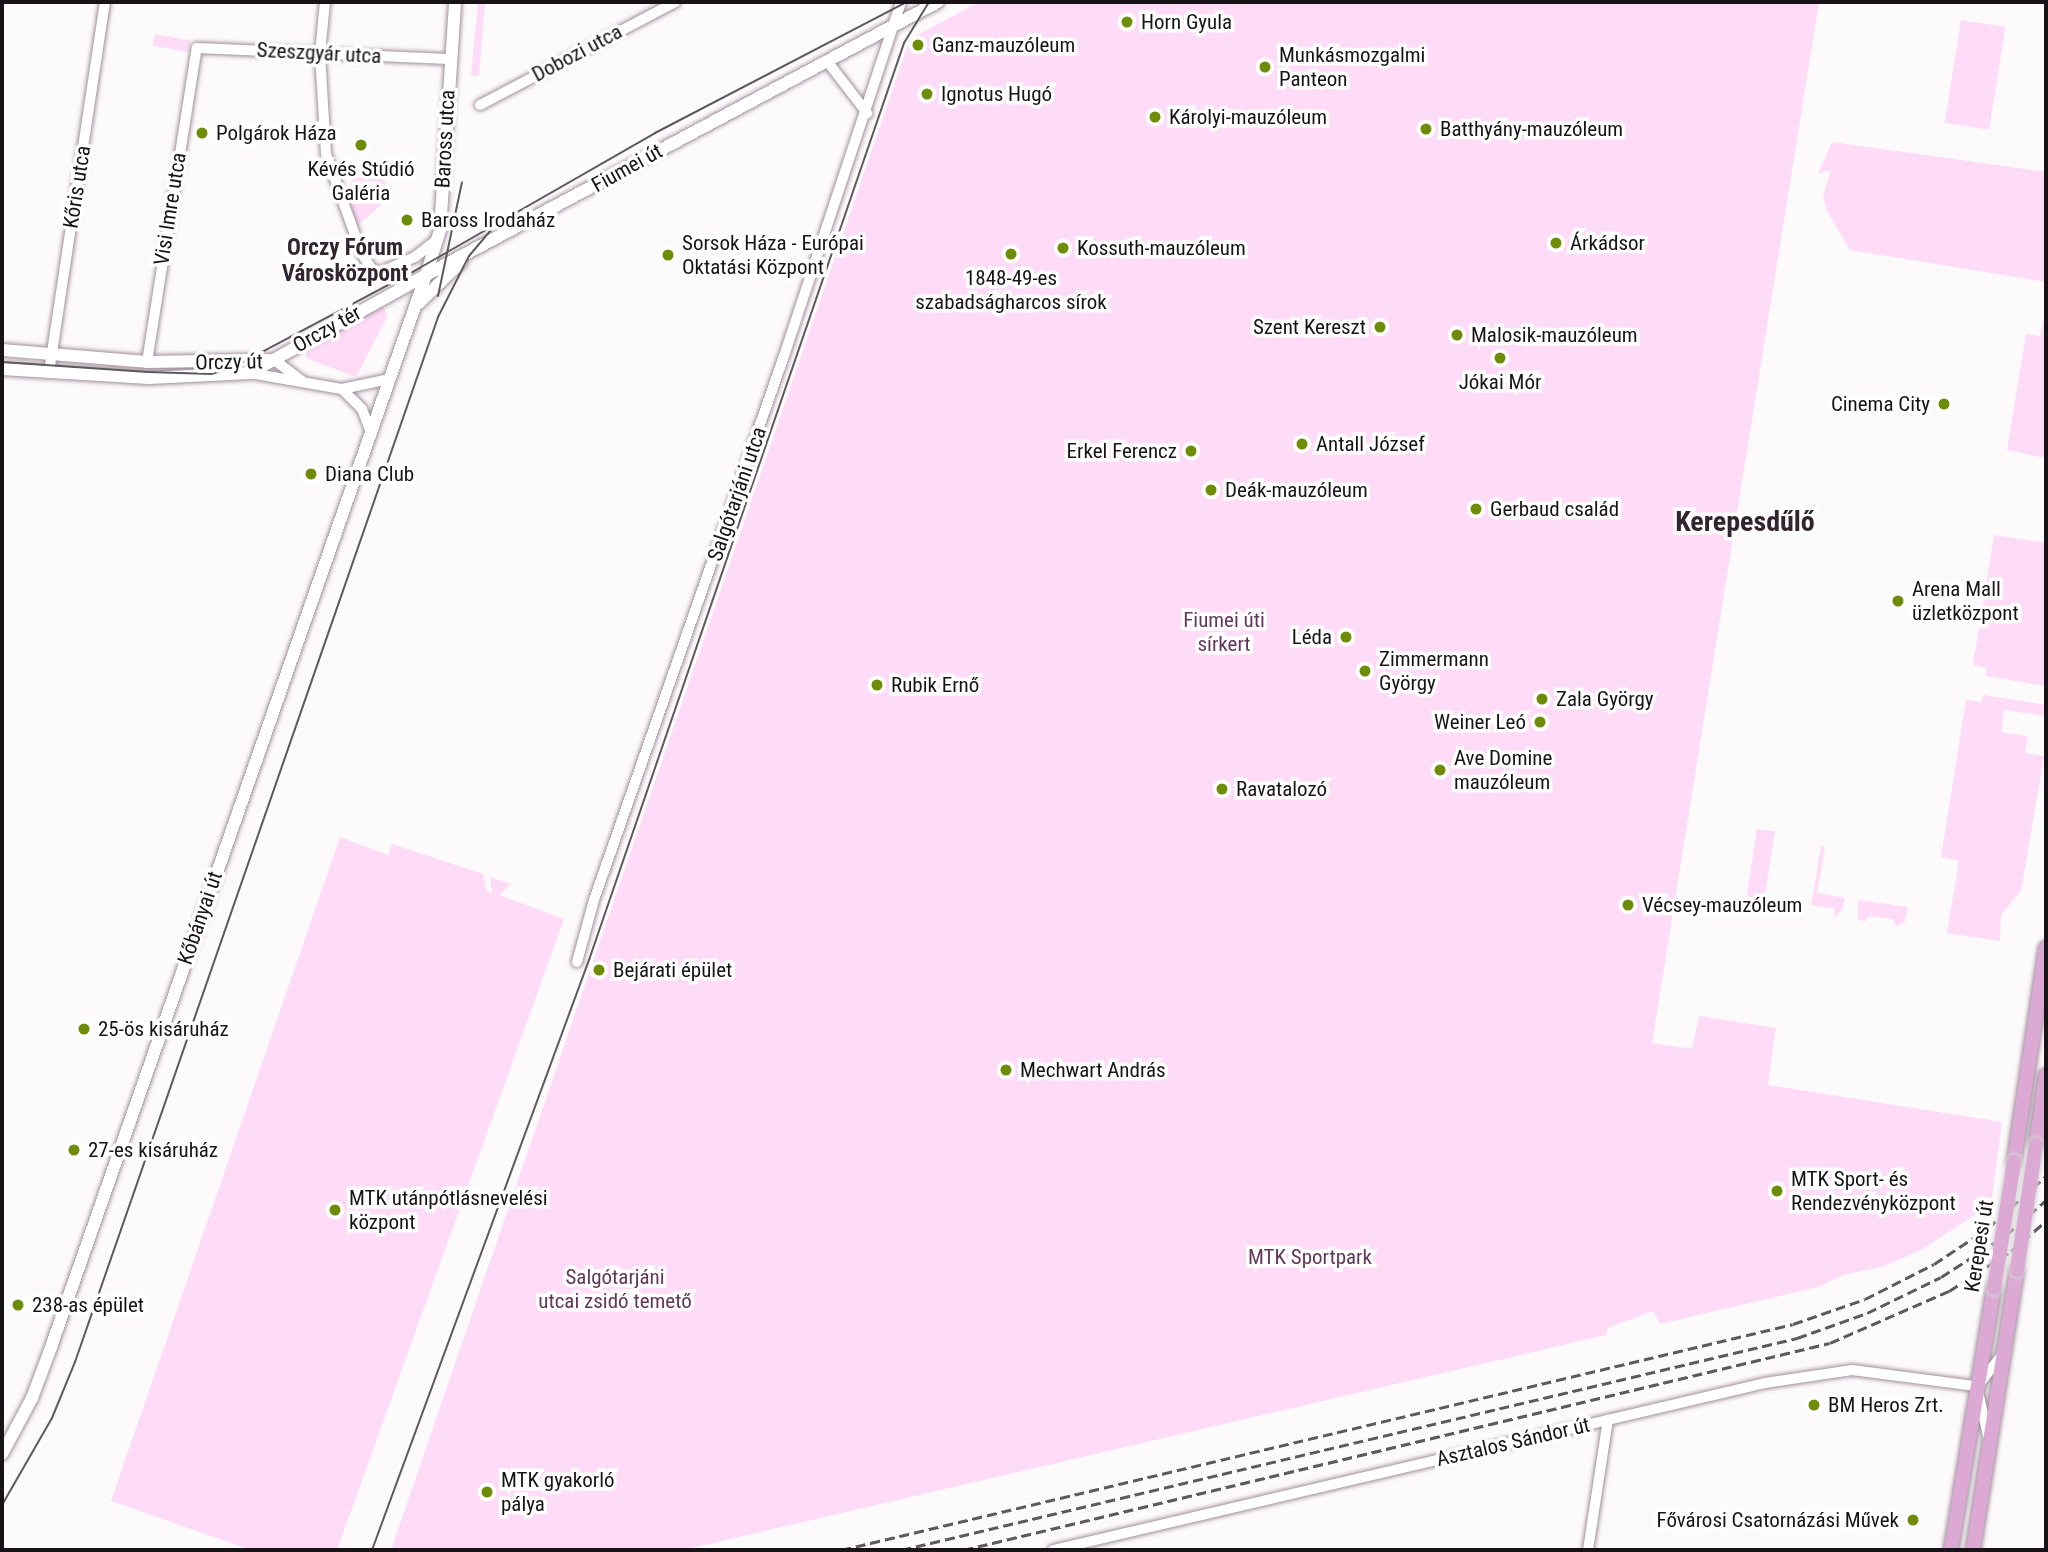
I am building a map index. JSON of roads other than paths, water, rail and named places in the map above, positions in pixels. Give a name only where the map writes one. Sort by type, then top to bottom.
[{"type":"main road","name":"Baross utca","points":[[426,275],[438,239],[455,2]]},
{"type":"main road","name":"Fiumei út","points":[[426,275],[938,2]]},
{"type":"main road","points":[[414,308],[481,247]]},
{"type":"main road","points":[[390,379],[426,275]]},
{"type":"main road","name":"Orczy tér","points":[[273,359],[426,275]]},
{"type":"main road","name":"Orczy út","points":[[2,350],[147,362],[230,364],[273,359]]},
{"type":"main road","name":"Orczy út","points":[[2,369],[211,378],[250,373],[273,359]]},
{"type":"main road","name":"Kőbányai út","points":[[2,1454],[50,1350],[390,379]]},
{"type":"main road","name":"Kerepesi út","points":[[1951,1550],[2046,948]]},
{"type":"main road","name":"Kerepesi út","points":[[1973,1550],[2046,1076]]},
{"type":"street","name":"Kőris utca","points":[[49,372],[105,2]]},
{"type":"street","points":[[325,2],[320,53],[326,154],[340,204],[367,264],[373,271],[391,270],[438,239]]},
{"type":"street","name":"Dobozi utca","points":[[480,105],[675,2]]},
{"type":"street","name":"Salgótarjáni utca","points":[[577,962],[594,900],[867,113],[901,2]]},
{"type":"street","name":"Szeszgyár utca","points":[[194,56],[197,48],[203,48],[449,59]]},
{"type":"street","name":"Visi Imre utca","points":[[147,362],[194,56]]},
{"type":"street","points":[[827,61],[867,113]]},
{"type":"street","name":"Orczy tér","points":[[273,359],[282,378]]},
{"type":"street","name":"Orczy tér","points":[[273,359],[303,381]]},
{"type":"street","name":"Orczy tér","points":[[250,373],[342,388],[390,379]]},
{"type":"street","points":[[342,388],[362,410],[371,433]]},
{"type":"street","points":[[1989,1440],[1976,1387],[2002,1354]]},
{"type":"street","name":"Asztalos Sándor út","points":[[1053,1550],[1608,1420],[1840,1370],[1976,1387]]},
{"type":"street","points":[[1588,1550],[1608,1420]]},
{"type":"tram line","points":[[2,362],[211,374],[232,368],[416,270],[655,133],[907,2]]},
{"type":"tram line","points":[[372,1550],[589,960],[904,43],[929,2]]},
{"type":"tram line","points":[[438,296],[462,182]]},
{"type":"tram line","points":[[2,1505],[52,1418],[75,1362],[438,317],[469,256],[497,223]]},
{"type":"railway","points":[[841,1550],[1793,1324],[1865,1299],[1934,1264],[1988,1228],[2046,1176]]},
{"type":"railway","points":[[901,1550],[1797,1338],[1867,1313],[1941,1277],[2006,1235],[2046,1200]]},
{"type":"railway","points":[[963,1550],[1830,1343],[1949,1291],[2011,1251],[2046,1221]]},
{"type":"place","name":"Horn Gyula","points":[[1127,22]]},
{"type":"place","name":"Ganz-mauzóleum","points":[[918,45]]},
{"type":"place","name":"Munkásmozgalmi Panteon","points":[[1265,67]]},
{"type":"place","name":"Ignotus Hugó","points":[[927,94]]},
{"type":"place","name":"Károlyi-mauzóleum","points":[[1155,117]]},
{"type":"place","name":"Batthyány-mauzóleum","points":[[1426,129]]},
{"type":"place","name":"Polgárok Háza","points":[[202,133]]},
{"type":"place","name":"Kévés Stúdió Galéria","points":[[361,145]]},
{"type":"place","name":"Baross Irodaház","points":[[407,220]]},
{"type":"place","name":"Árkádsor","points":[[1556,243]]},
{"type":"place","name":"Kossuth-mauzóleum","points":[[1063,248]]},
{"type":"place","name":"1848-49-es szabadságharcos sírok","points":[[1011,254]]},
{"type":"place","name":"Sorsok Háza - Európai Oktatási Központ","points":[[668,255]]},
{"type":"place","name":"Szent Kereszt","points":[[1380,327]]},
{"type":"place","name":"Malosik-mauzóleum","points":[[1457,335]]},
{"type":"place","name":"Jókai Mór","points":[[1500,358]]},
{"type":"place","name":"Cinema City","points":[[1944,404]]},
{"type":"place","name":"Antall József","points":[[1302,444]]},
{"type":"place","name":"Erkel Ferencz","points":[[1191,451]]},
{"type":"place","name":"Diana Club","points":[[311,474]]},
{"type":"place","name":"Deák-mauzóleum","points":[[1211,490]]},
{"type":"place","name":"Gerbaud család","points":[[1476,509]]},
{"type":"place","name":"Arena Mall üzletközpont","points":[[1898,601]]},
{"type":"place","name":"Léda","points":[[1346,637]]},
{"type":"place","name":"Zimmermann György","points":[[1365,671]]},
{"type":"place","name":"Rubik Ernő","points":[[877,685]]},
{"type":"place","name":"Zala György","points":[[1542,699]]},
{"type":"place","name":"Weiner Leó","points":[[1540,722]]},
{"type":"place","name":"Ave Domine mauzóleum","points":[[1440,770]]},
{"type":"place","name":"Ravatalozó","points":[[1222,789]]},
{"type":"place","name":"Vécsey-mauzóleum","points":[[1628,905]]},
{"type":"place","name":"Bejárati épület","points":[[599,970]]},
{"type":"place","name":"25-ös kisáruház","points":[[84,1029]]},
{"type":"place","name":"Mechwart András","points":[[1006,1070]]},
{"type":"place","name":"27-es kisáruház","points":[[74,1150]]},
{"type":"place","name":"MTK Sport- és Rendezvényközpont","points":[[1777,1191]]},
{"type":"place","name":"MTK utánpótlásnevelési központ","points":[[335,1210]]},
{"type":"place","name":"238-as épület","points":[[18,1305]]},
{"type":"place","name":"BM Heros Zrt.","points":[[1814,1405]]},
{"type":"place","name":"MTK gyakorló pálya","points":[[487,1492]]},
{"type":"place","name":"Fővárosi Csatornázási Művek","points":[[1913,1520]]},
{"type":"district","name":"Orczy Fórum Városközpont","points":[[345,261]]},
{"type":"district","name":"Kerepesdűlő","points":[[1745,522]]},
{"type":"park label","name":"Fiumei úti sírkert","points":[[1224,632]]},
{"type":"park label","name":"MTK Sportpark","points":[[1310,1257]]},
{"type":"park label","name":"Salgótarjáni utcai zsidó temető","points":[[615,1289]]}]
